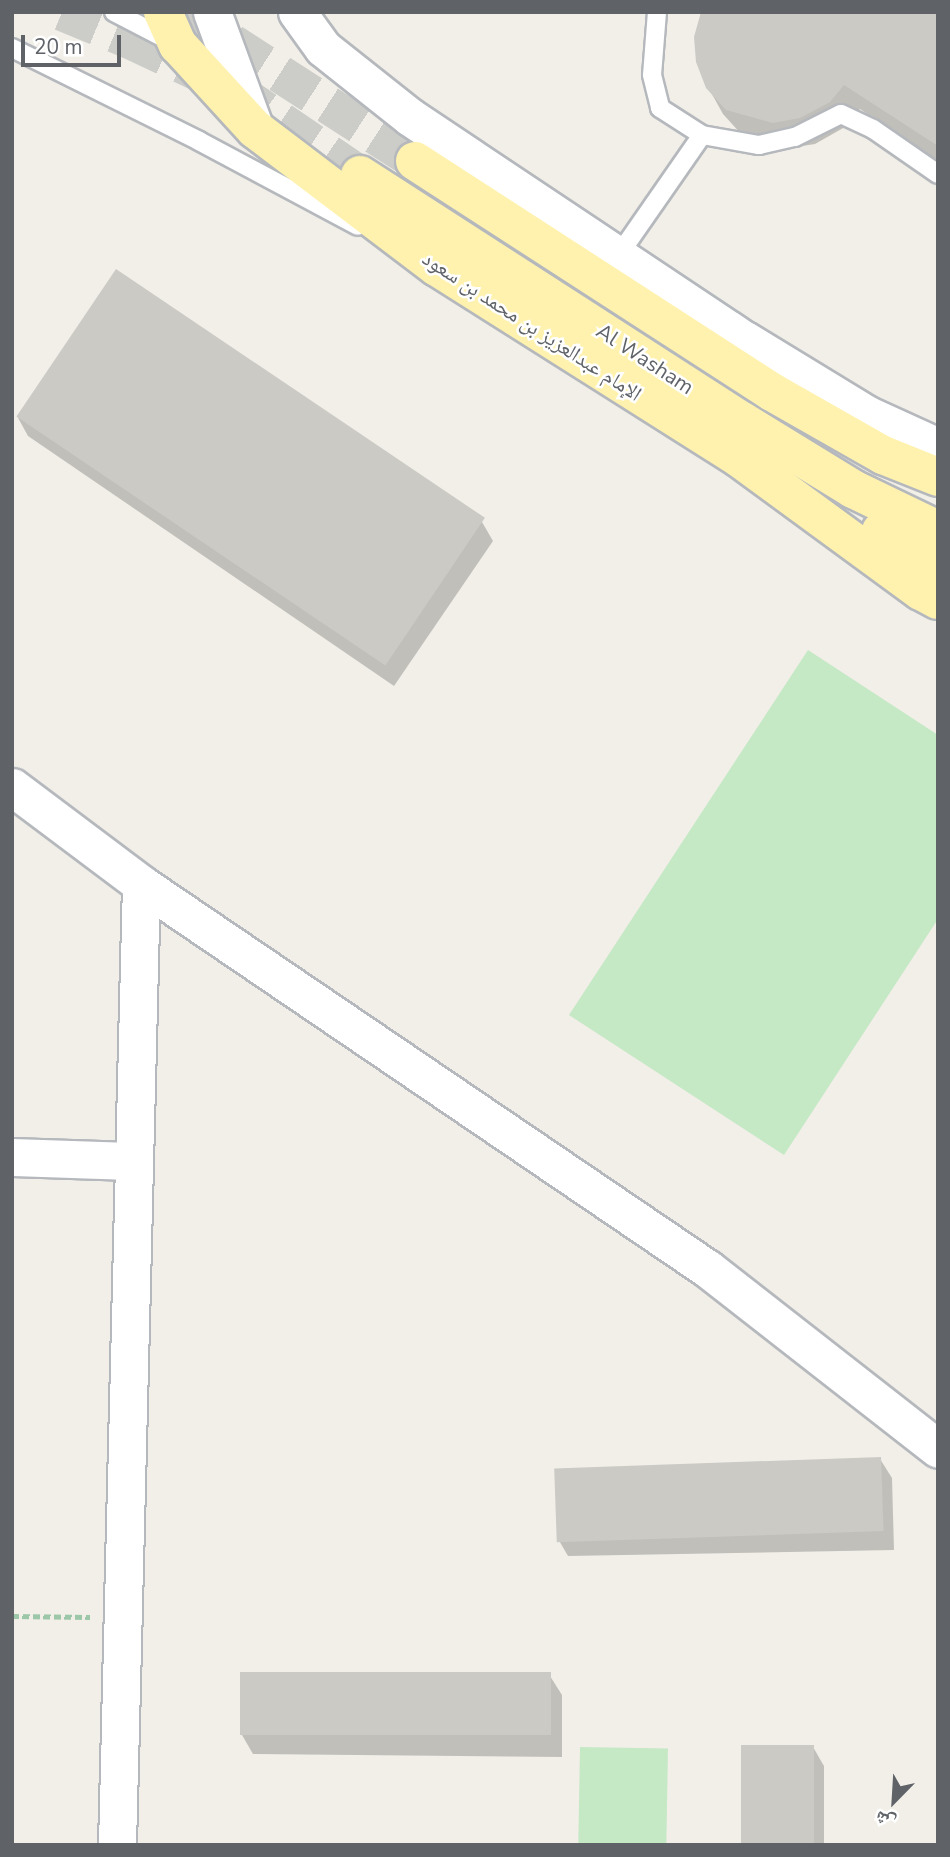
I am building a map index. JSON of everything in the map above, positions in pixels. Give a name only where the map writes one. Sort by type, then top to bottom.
[{"type":"main road","name":"الإمام عبدالعزيز بن محمد بن سعود","points":[[171,29],[255,129],[452,277],[740,458],[921,591],[938,600]]},
{"type":"main road","name":"Al Washam","points":[[415,162],[772,391],[883,455],[938,477]]},
{"type":"main road","name":"Al Washam","points":[[360,175],[742,421],[853,489],[938,530]]},
{"type":"main road","points":[[740,458],[938,561]]},
{"type":"street","points":[[212,12],[255,129]]},
{"type":"street","points":[[297,12],[323,48],[410,117],[618,256],[866,414],[938,447]]},
{"type":"street","points":[[12,787],[141,884],[708,1269],[938,1449]]},
{"type":"street","points":[[117,1845],[141,884]]},
{"type":"street","points":[[12,1157],[134,1161]]},
{"type":"lane","points":[[114,12],[171,29]]},
{"type":"lane","points":[[657,12],[652,75],[660,108],[702,135],[759,145],[794,137],[841,114],[873,129],[938,174]]},
{"type":"lane","points":[[12,48],[199,141],[452,277]]},
{"type":"lane","points":[[618,256],[702,135]]},
{"type":"path","points":[[12,1616],[123,1617]]},
{"type":"green space","points":[[808,650],[938,735],[938,919],[784,1155],[569,1015]]},
{"type":"green space","points":[[580,1747],[668,1749],[666,1845],[578,1845]]},
{"type":"building","points":[[701,12],[938,12],[938,146],[844,85],[830,102],[800,118],[773,123],[726,110],[706,88],[696,62],[694,37]]},
{"type":"building","points":[[116,269],[485,518],[385,665],[16,417]]},
{"type":"building","points":[[881,1457],[884,1531],[557,1542],[554,1468]]},
{"type":"building","points":[[240,1672],[551,1672],[551,1735],[240,1735]]},
{"type":"building","points":[[741,1745],[814,1745],[814,1845],[741,1845]]},
{"type":"tunnel","points":[[62,12],[130,40],[234,89],[360,175]]},
{"type":"tunnel","points":[[184,12],[415,161]]}]
